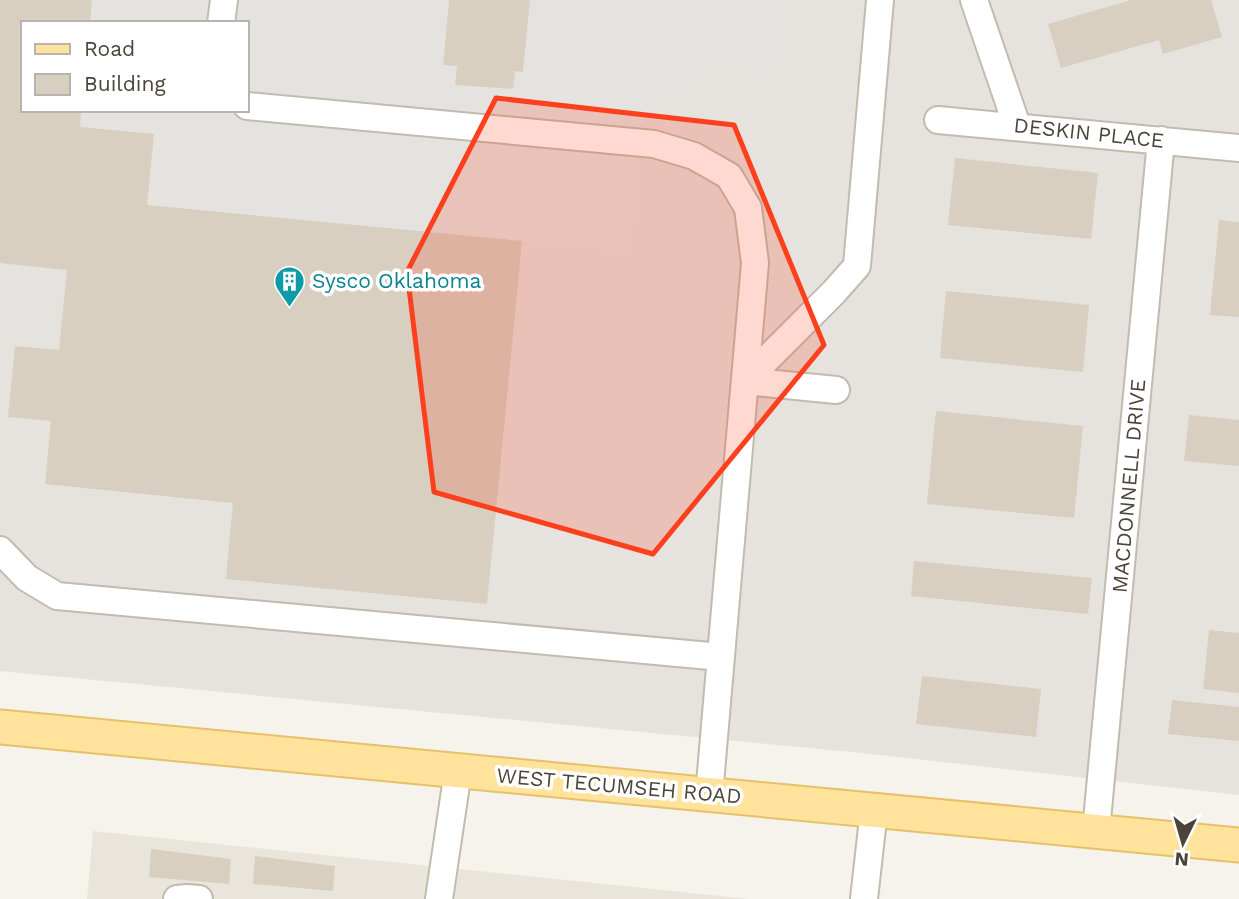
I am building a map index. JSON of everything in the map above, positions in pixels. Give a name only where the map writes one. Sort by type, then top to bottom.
[{"type":"main road","name":"WEST TECUMSEH ROAD","points":[[0,727],[1239,845]]},
{"type":"street","points":[[221,21],[224,0]]},
{"type":"street","points":[[745,381],[857,266],[880,0]]},
{"type":"street","points":[[974,0],[1017,126]]},
{"type":"street","points":[[248,106],[654,144],[694,156],[729,176],[748,208],[755,263],[709,795]]},
{"type":"street","name":"DESKIN PLACE","points":[[938,120],[1239,148]]},
{"type":"street","name":"MACDONNELL DRIVE","points":[[1096,831],[1161,141]]},
{"type":"street","points":[[745,381],[836,390]]},
{"type":"street","points":[[0,550],[27,579],[57,596],[721,657]]},
{"type":"street","points":[[439,899],[458,771]]},
{"type":"street","points":[[864,899],[874,810]]},
{"type":"street","points":[[177,899],[199,899]]},
{"type":"highlighted area","points":[[496,98],[734,125],[824,345],[653,554],[434,492],[407,272]]},
{"type":"shaded area","name":"Sysco Oklahoma","points":[[0,0],[1239,0],[1239,795],[862,753],[0,671]]},
{"type":"shaded area","points":[[92,0],[708,0],[700,82],[646,83],[631,253],[155,206],[161,132],[80,127],[81,112],[248,112],[248,21],[90,21]]},
{"type":"shaded area","points":[[718,0],[779,0],[771,68],[711,60]]},
{"type":"shaded area","points":[[0,280],[53,285],[45,339],[2,335],[0,357]]},
{"type":"shaded area","points":[[93,831],[749,899],[87,899]]},
{"type":"building","name":"Sysco Oklahoma","points":[[0,0],[92,0],[90,21],[21,21],[21,112],[81,112],[80,127],[154,134],[147,205],[522,241],[487,604],[226,579],[233,503],[45,484],[51,421],[8,417],[15,346],[59,350],[67,270],[0,263]]},
{"type":"building","points":[[449,0],[530,0],[523,72],[515,71],[513,89],[455,85],[457,66],[443,65]]},
{"type":"building","points":[[1131,0],[1211,0],[1222,37],[1163,54],[1159,40],[1061,68],[1048,24]]},
{"type":"building","points":[[955,158],[1098,173],[1091,239],[948,225]]},
{"type":"building","points":[[1219,220],[1239,222],[1239,317],[1210,315]]},
{"type":"building","points":[[946,291],[1089,305],[1083,372],[940,358]]},
{"type":"building","points":[[936,411],[1083,426],[1074,518],[927,504]]},
{"type":"building","points":[[1189,415],[1239,420],[1239,466],[1184,461]]},
{"type":"building","points":[[914,561],[1092,578],[1088,614],[911,596]]},
{"type":"building","points":[[1209,630],[1239,633],[1239,693],[1203,689]]},
{"type":"building","points":[[922,676],[1041,689],[1036,737],[916,724]]},
{"type":"building","points":[[1172,700],[1239,707],[1239,741],[1168,734]]},
{"type":"building","points":[[151,849],[231,859],[229,884],[149,877]]},
{"type":"building","points":[[255,856],[335,866],[333,891],[253,884]]},
{"type":"place","name":"Sysco Oklahoma","points":[[289,308]]}]
